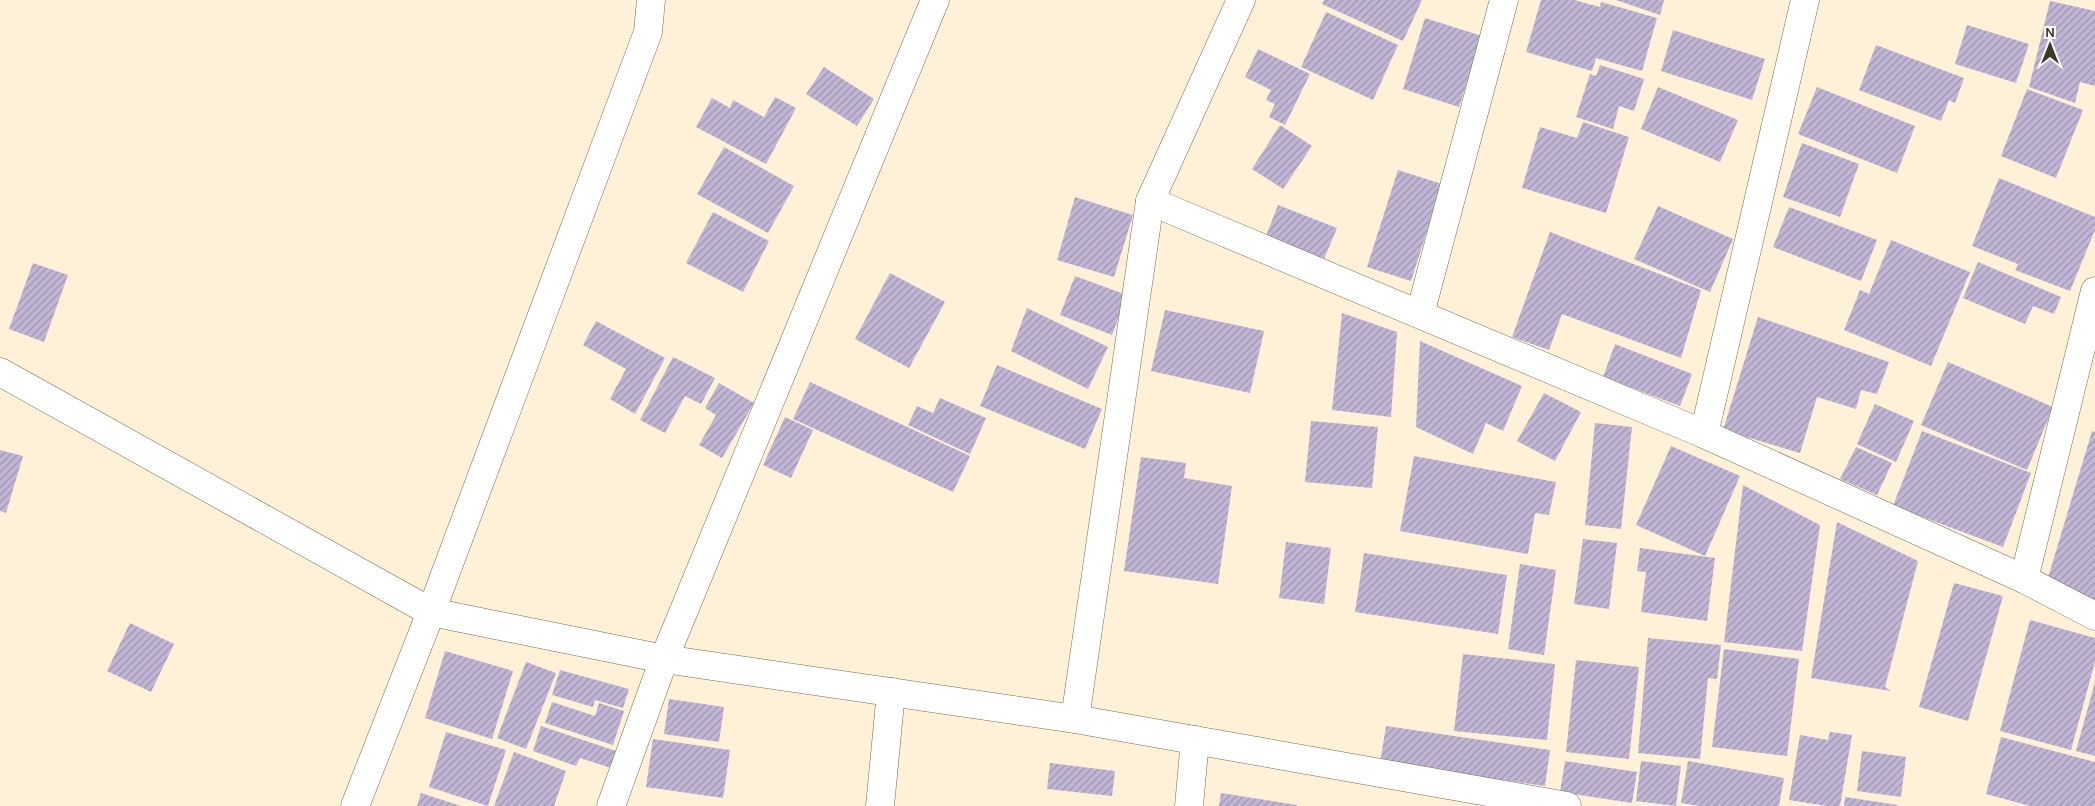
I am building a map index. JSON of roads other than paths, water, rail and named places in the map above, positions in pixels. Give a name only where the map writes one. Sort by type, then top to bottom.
[{"type":"street","points":[[355,806],[431,612],[648,32],[651,0]]},
{"type":"street","points":[[611,806],[664,658],[935,0]]},
{"type":"street","points":[[1075,719],[1150,201],[1241,0]]},
{"type":"street","points":[[1420,314],[1504,0]]},
{"type":"street","points":[[1704,434],[1805,0]]},
{"type":"street","points":[[1150,201],[1704,434],[2024,578],[2095,616]]},
{"type":"street","points":[[2024,578],[2095,291]]},
{"type":"street","points":[[0,372],[431,612],[664,658],[1075,719],[1540,804],[1567,806]]},
{"type":"street","points":[[880,806],[891,692]]},
{"type":"street","points":[[1190,806],[1195,740]]}]
